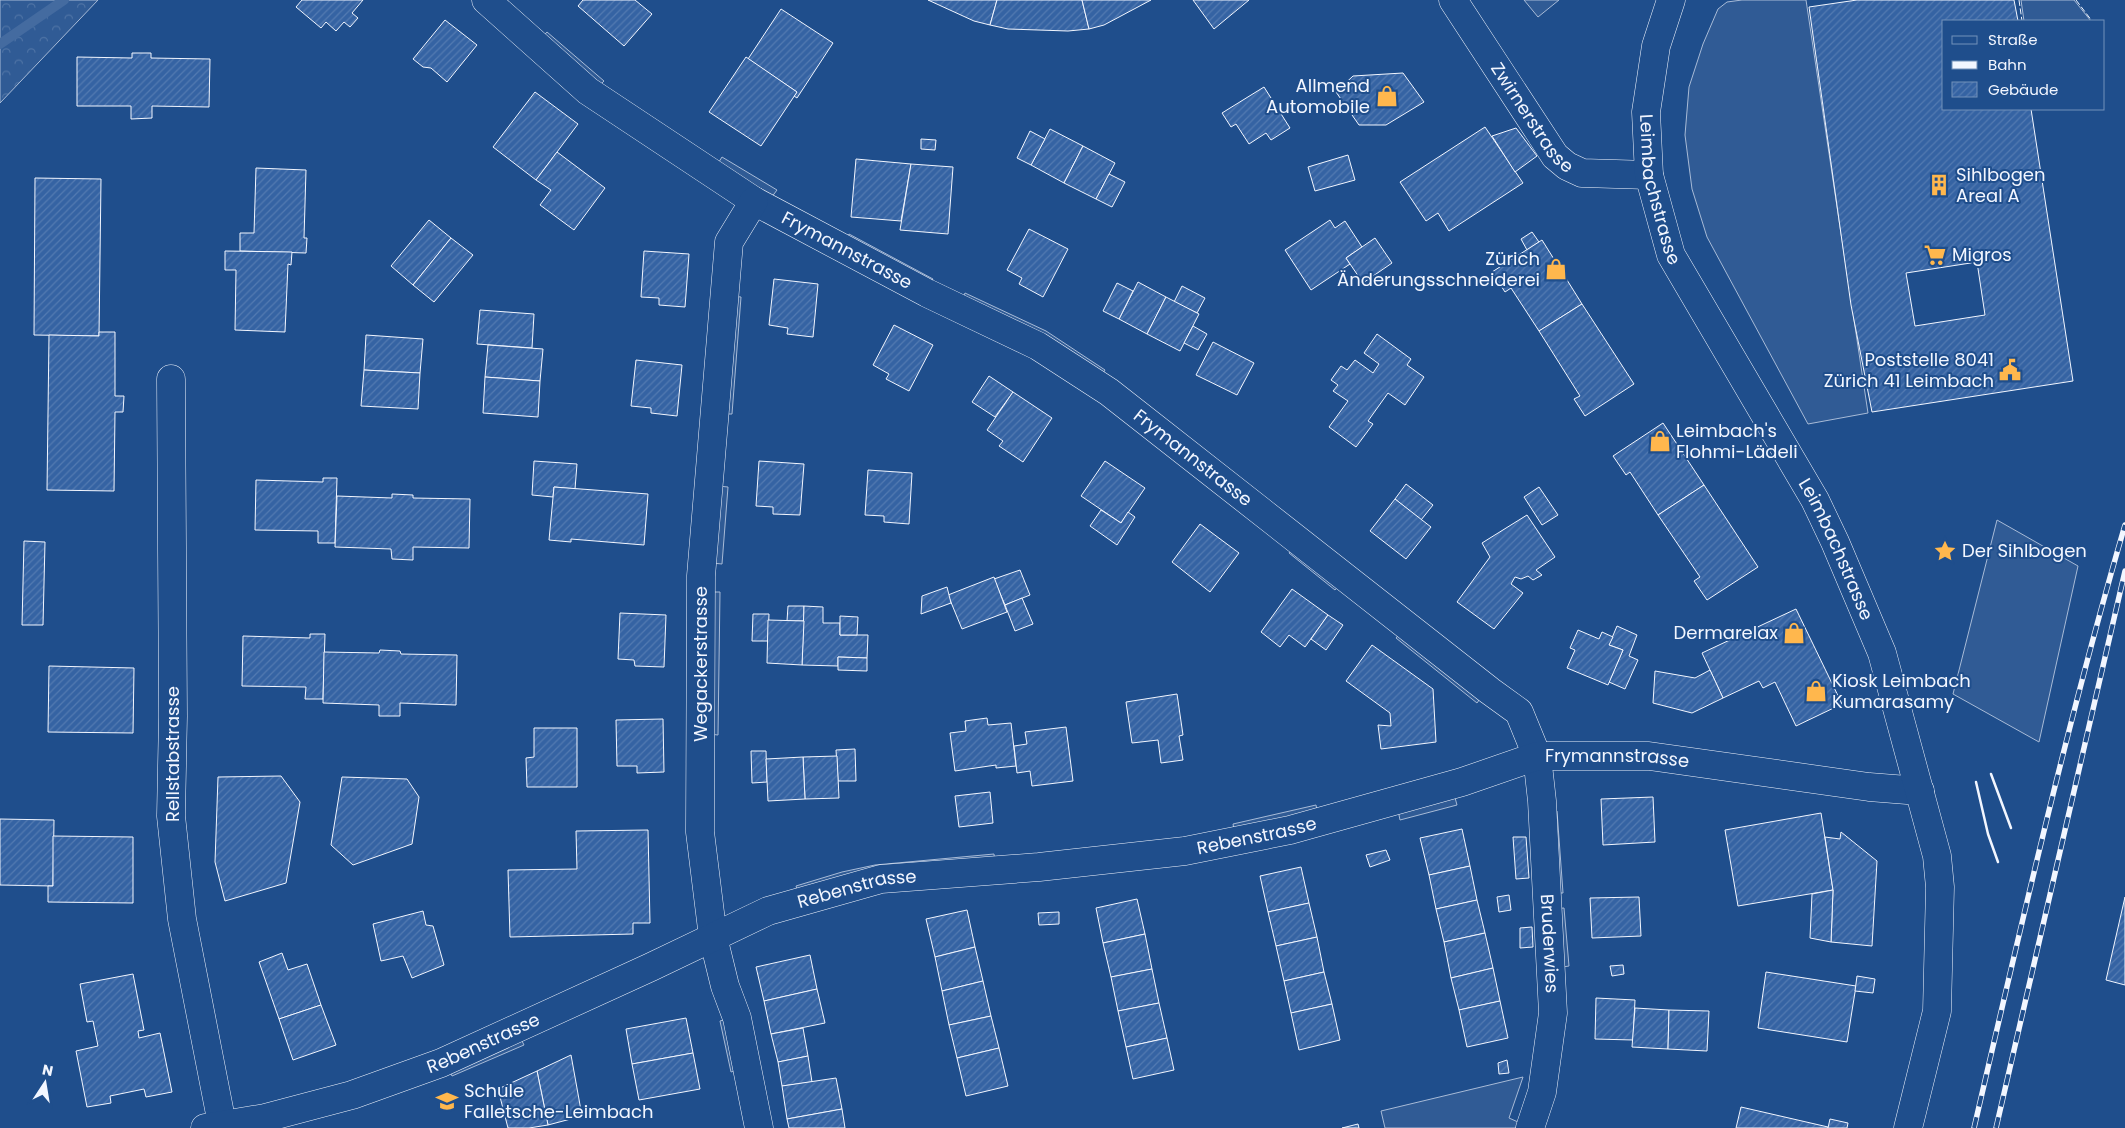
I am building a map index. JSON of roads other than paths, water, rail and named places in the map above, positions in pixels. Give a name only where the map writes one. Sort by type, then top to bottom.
[{"type":"street","name":"Frymannstrasse","points":[[486,0],[594,96],[754,202],[926,293],[1038,346],[1110,392],[1519,712],[1538,756],[1649,756],[1868,788],[1920,791]]},
{"type":"street","name":"Zwirnerstrasse","points":[[1453,0],[1554,156],[1567,166],[1582,173],[1649,175]]},
{"type":"street","name":"Leimbachstrasse","points":[[1671,0],[1656,46],[1646,112],[1649,175],[1671,255],[1815,500],[1835,542],[1882,653],[1937,856],[1940,887],[1937,1011],[1908,1128]]},
{"type":"street","name":"Wegackerstrasse","points":[[754,202],[729,242],[701,576],[700,832],[713,937],[724,986],[736,1018],[759,1128]]},
{"type":"street","name":"Rellstabstrasse","points":[[171,379],[173,716],[171,816],[182,919],[213,1126]]},
{"type":"street","name":"Rebenstrasse","points":[[213,1126],[265,1118],[352,1095],[442,1063],[768,911],[881,879],[1040,867],[1185,851],[1290,830],[1462,782],[1538,756]]},
{"type":"street","name":"Bruderwies","points":[[1530,1128],[1542,1092],[1553,1013],[1538,756]]},
{"type":"waterway","points":[[0,44],[64,0]]},
{"type":"railway","points":[[1974,1128],[2064,750],[2125,525]]},
{"type":"railway","points":[[1996,1128],[2125,571]]},
{"type":"place","name":"Allmend Automobile","points":[[1387,96]]},
{"type":"place","name":"Sihlbogen Areal A","points":[[1939,185]]},
{"type":"place","name":"Migros","points":[[1935,255]]},
{"type":"place","name":"Zürich Änderungsschneiderei","points":[[1556,269]]},
{"type":"place","name":"Poststelle 8041 Zürich 41 Leimbach","points":[[2010,370]]},
{"type":"place","name":"Leimbach's Flohmi-Lädeli","points":[[1660,441]]},
{"type":"place","name":"Der Sihlbogen","points":[[1945,551]]},
{"type":"place","name":"Dermarelax","points":[[1794,633]]},
{"type":"place","name":"Kiosk Leimbach Kumarasamy","points":[[1816,691]]},
{"type":"place","name":"Schule Falletsche-Leimbach","points":[[447,1101]]}]
